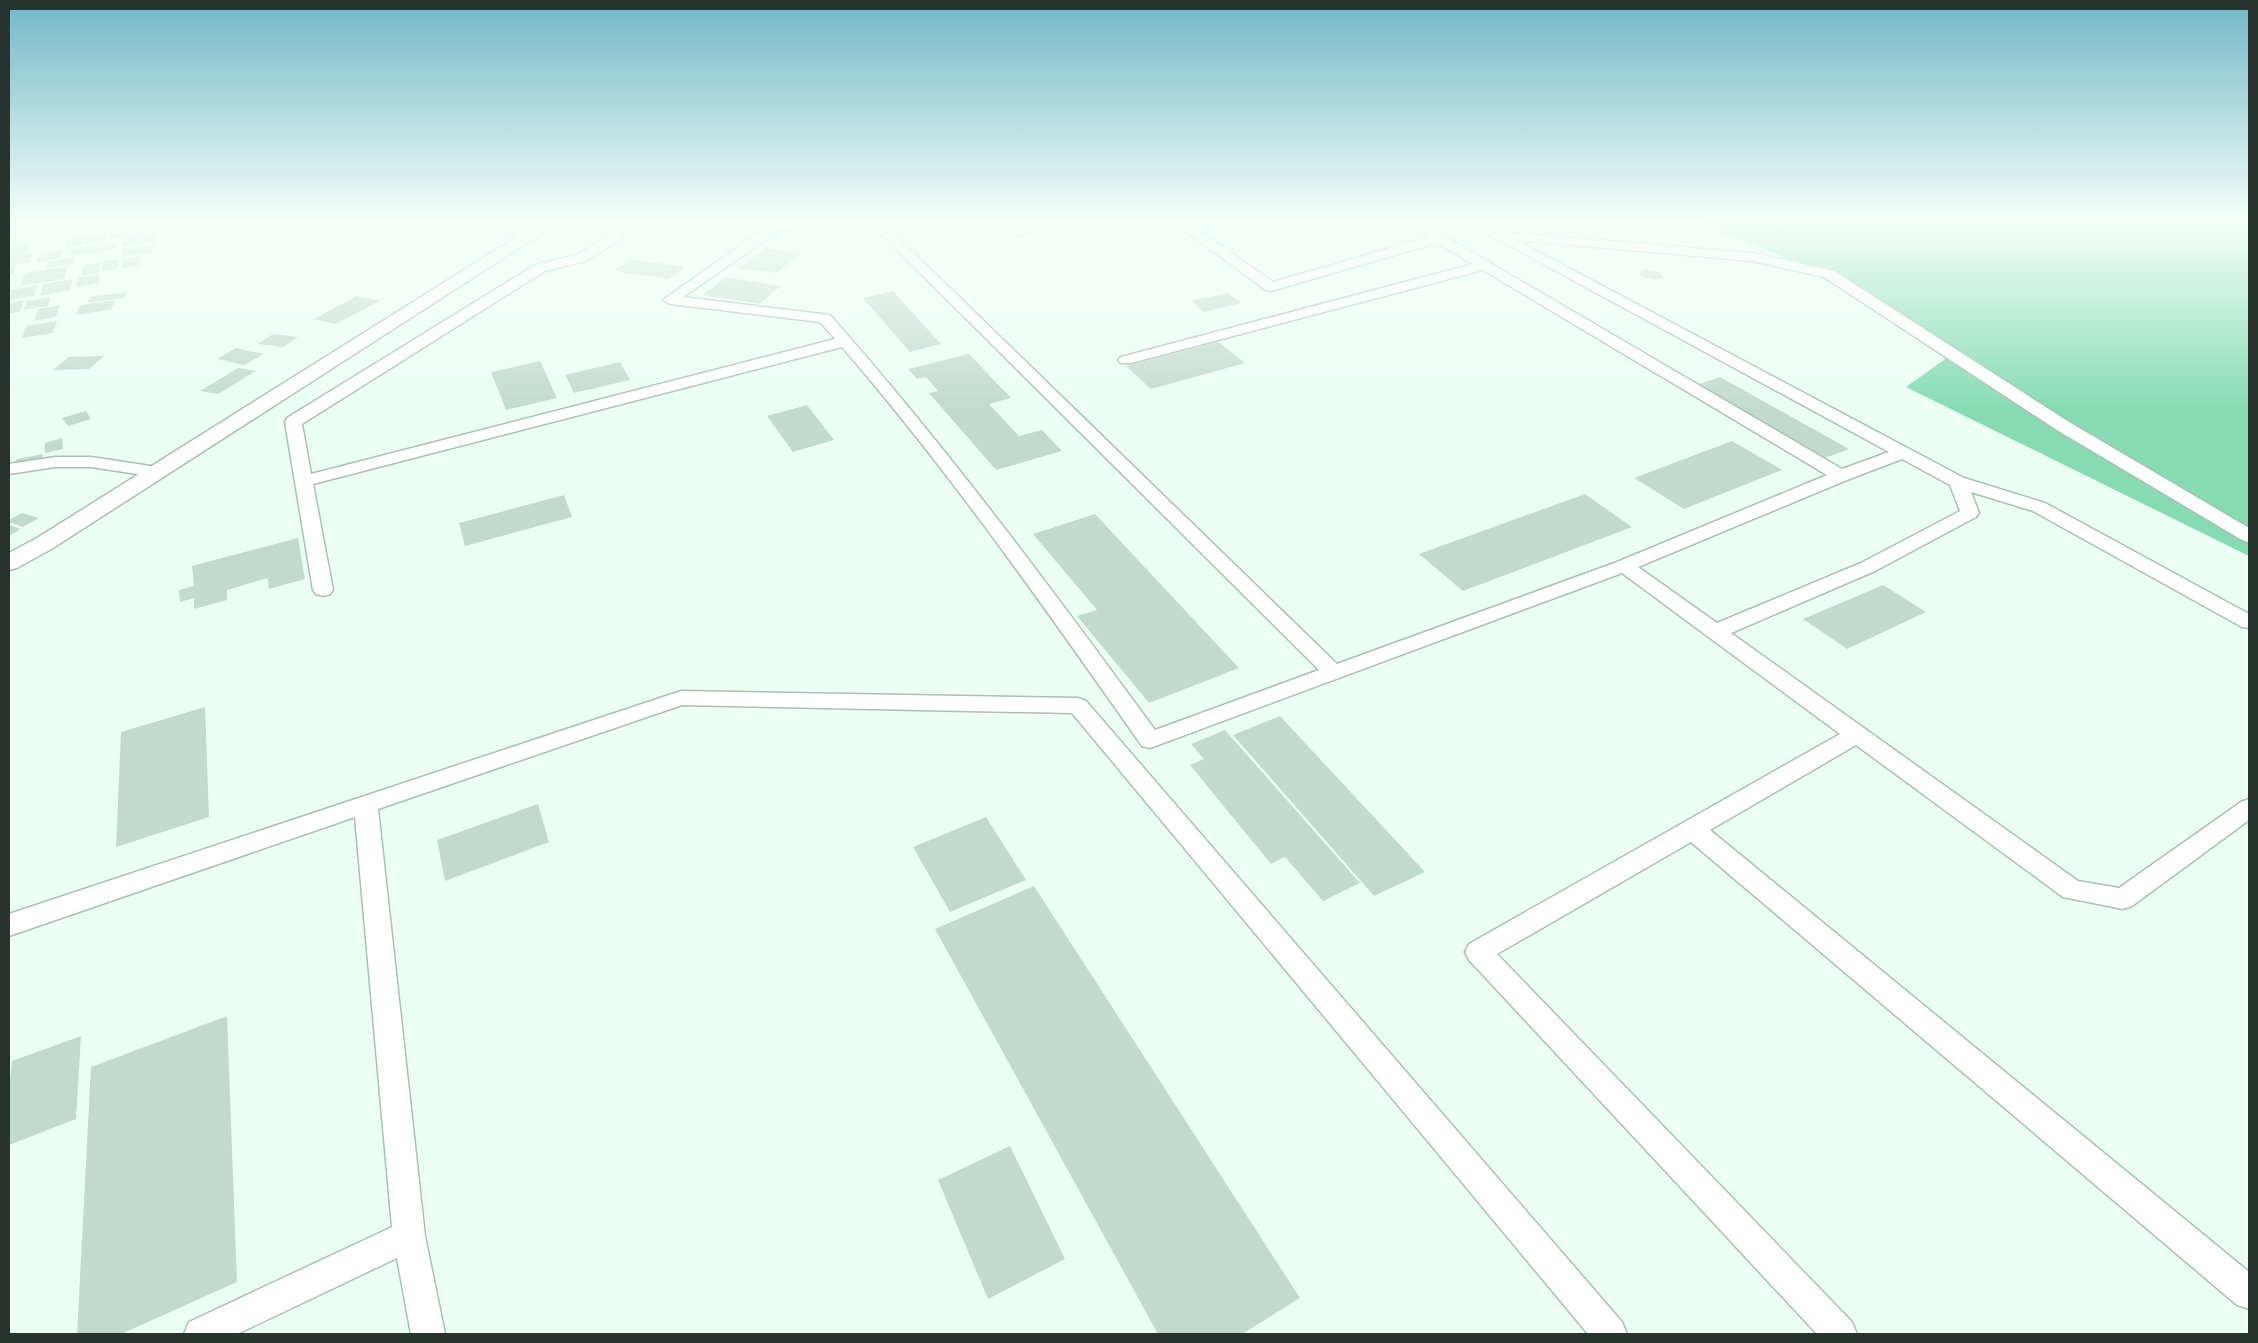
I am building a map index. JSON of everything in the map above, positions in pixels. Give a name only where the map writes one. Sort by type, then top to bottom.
[{"type":"street","points":[[9,563],[45,543],[451,286]]},
{"type":"street","points":[[323,590],[293,422],[512,286]]},
{"type":"street","points":[[691,286],[670,300],[825,318],[878,376],[1011,547],[1150,740],[1624,566],[1841,476],[1903,453]]},
{"type":"street","points":[[940,286],[1333,672]]},
{"type":"street","points":[[1126,360],[1407,286]]},
{"type":"street","points":[[1520,286],[1841,476]]},
{"type":"street","points":[[1590,286],[1958,482],[2039,506],[2249,622]]},
{"type":"street","points":[[1847,286],[2063,426],[2249,536]]},
{"type":"street","points":[[304,481],[846,341]]},
{"type":"street","points":[[9,469],[55,462],[91,462],[157,472]]},
{"type":"street","points":[[1715,632],[1868,567],[1970,513],[1958,482]]},
{"type":"street","points":[[1624,566],[2072,890],[2123,899],[2249,808]]},
{"type":"street","points":[[9,924],[681,698],[1078,706],[1610,1334]]},
{"type":"street","points":[[1840,1334],[1478,952],[1856,735]]},
{"type":"street","points":[[366,804],[409,1236],[428,1334]]},
{"type":"street","points":[[1692,829],[2249,1292]]},
{"type":"street","points":[[201,1334],[409,1236]]},
{"type":"green space","points":[[1835,286],[2249,286],[2249,556],[1906,387],[1955,352]]},
{"type":"building","points":[[37,286],[34,296],[9,300],[11,290]]},
{"type":"building","points":[[43,286],[71,286],[70,290],[40,296]]},
{"type":"building","points":[[715,286],[781,286],[759,304],[703,295]]},
{"type":"building","points":[[893,291],[941,344],[910,352],[863,298]]},
{"type":"building","points":[[127,292],[124,298],[87,303],[90,297]]},
{"type":"building","points":[[1228,293],[1241,303],[1204,312],[1191,301]]},
{"type":"building","points":[[357,296],[380,301],[336,324],[314,319]]},
{"type":"building","points":[[51,297],[48,306],[23,310],[27,301]]},
{"type":"building","points":[[24,300],[20,312],[9,314],[9,303]]},
{"type":"building","points":[[116,300],[111,310],[75,315],[81,305]]},
{"type":"building","points":[[60,305],[56,317],[34,321],[38,309]]},
{"type":"building","points":[[57,321],[53,333],[22,338],[26,326]]},
{"type":"building","points":[[273,334],[298,337],[283,347],[258,344]]},
{"type":"building","points":[[1218,342],[1245,363],[1151,389],[1126,366]]},
{"type":"building","points":[[236,348],[264,354],[244,365],[217,359]]},
{"type":"building","points":[[969,354],[1011,398],[989,404],[1019,436],[1042,430],[1062,451],[996,470],[929,393],[938,391],[926,377],[917,379],[908,369]]},
{"type":"building","points":[[104,356],[89,369],[53,370],[69,357]]},
{"type":"building","points":[[540,361],[557,398],[506,410],[491,372]]},
{"type":"building","points":[[620,362],[630,380],[574,393],[565,375]]},
{"type":"building","points":[[238,368],[256,371],[218,394],[200,391]]},
{"type":"building","points":[[1720,377],[1849,449],[1825,458],[1696,385]]},
{"type":"building","points":[[807,405],[834,440],[793,452],[767,416]]},
{"type":"building","points":[[86,411],[91,419],[68,426],[62,418]]},
{"type":"building","points":[[62,438],[63,449],[45,453],[45,443]]},
{"type":"building","points":[[1732,441],[1782,470],[1684,509],[1634,478]]},
{"type":"building","points":[[43,454],[41,461],[14,466],[17,459]]},
{"type":"building","points":[[1585,494],[1632,527],[1463,591],[1419,554]]},
{"type":"building","points":[[564,495],[572,517],[465,546],[459,523]]},
{"type":"building","points":[[22,513],[39,518],[23,527],[9,522],[9,520]]},
{"type":"building","points":[[1095,514],[1239,668],[1149,703],[1077,616],[1097,610],[1033,534]]},
{"type":"building","points":[[9,525],[21,529],[9,536]]},
{"type":"building","points":[[298,538],[305,579],[269,589],[268,578],[227,590],[227,600],[194,609],[194,598],[180,602],[179,590],[194,586],[192,566]]},
{"type":"building","points":[[1883,585],[1926,612],[1847,649],[1803,619]]},
{"type":"building","points":[[205,707],[209,817],[116,847],[121,732]]},
{"type":"building","points":[[1280,716],[1425,872],[1374,896],[1233,735]]},
{"type":"building","points":[[1225,730],[1360,883],[1323,901],[1285,857],[1271,864],[1190,765],[1204,759],[1191,744]]},
{"type":"building","points":[[538,804],[549,842],[445,881],[437,840]]},
{"type":"building","points":[[986,817],[1026,880],[950,912],[913,847]]},
{"type":"building","points":[[1034,886],[1300,1298],[1242,1334],[1158,1334],[935,929]]},
{"type":"building","points":[[227,1016],[237,1282],[121,1334],[77,1334],[91,1067]]},
{"type":"building","points":[[81,1036],[76,1119],[9,1145],[9,1090],[12,1061]]},
{"type":"building","points":[[1010,1146],[1065,1259],[988,1299],[938,1180]]}]
